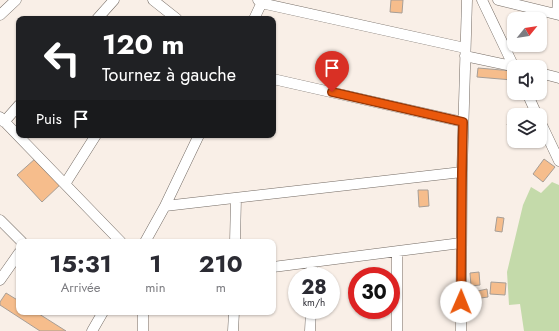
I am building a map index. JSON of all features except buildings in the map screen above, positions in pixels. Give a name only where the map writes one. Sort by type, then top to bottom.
[{"type":"street","points":[[0,14],[16,0]]},
{"type":"street","points":[[100,16],[114,0]]},
{"type":"street","points":[[153,0],[171,16]]},
{"type":"street","points":[[460,331],[463,122],[467,0]]},
{"type":"street","points":[[482,0],[512,60]]},
{"type":"street","points":[[498,0],[558,15],[558,0]]},
{"type":"street","points":[[255,16],[261,1],[465,52],[507,65]]},
{"type":"street","points":[[547,75],[559,78]]},
{"type":"street","points":[[276,80],[463,122]]},
{"type":"street","points":[[16,108],[2,119],[16,133]]},
{"type":"street","points":[[547,135],[559,160]]},
{"type":"street","points":[[20,138],[118,239]]},
{"type":"street","points":[[65,184],[94,138]]},
{"type":"street","points":[[147,239],[165,206],[198,138]]},
{"type":"street","points":[[165,206],[462,172]]},
{"type":"street","points":[[235,239],[236,198]]},
{"type":"street","points":[[0,220],[19,239]]},
{"type":"street","points":[[276,267],[461,243]]},
{"type":"street","points":[[397,252],[397,331]]},
{"type":"street","points":[[0,280],[16,257]]},
{"type":"street","points":[[312,262],[312,267]]},
{"type":"street","points":[[143,315],[143,331]]},
{"type":"street","points":[[233,331],[234,315]]},
{"type":"street","points":[[92,331],[101,316]]},
{"type":"street","points":[[310,331],[311,319]]},
{"type":"green space","points":[[552,182],[559,185],[559,331],[524,331],[520,304],[509,305],[507,272],[523,205],[531,187],[541,193]]},
{"type":"route","points":[[332,92],[463,122],[461,302]]}]
